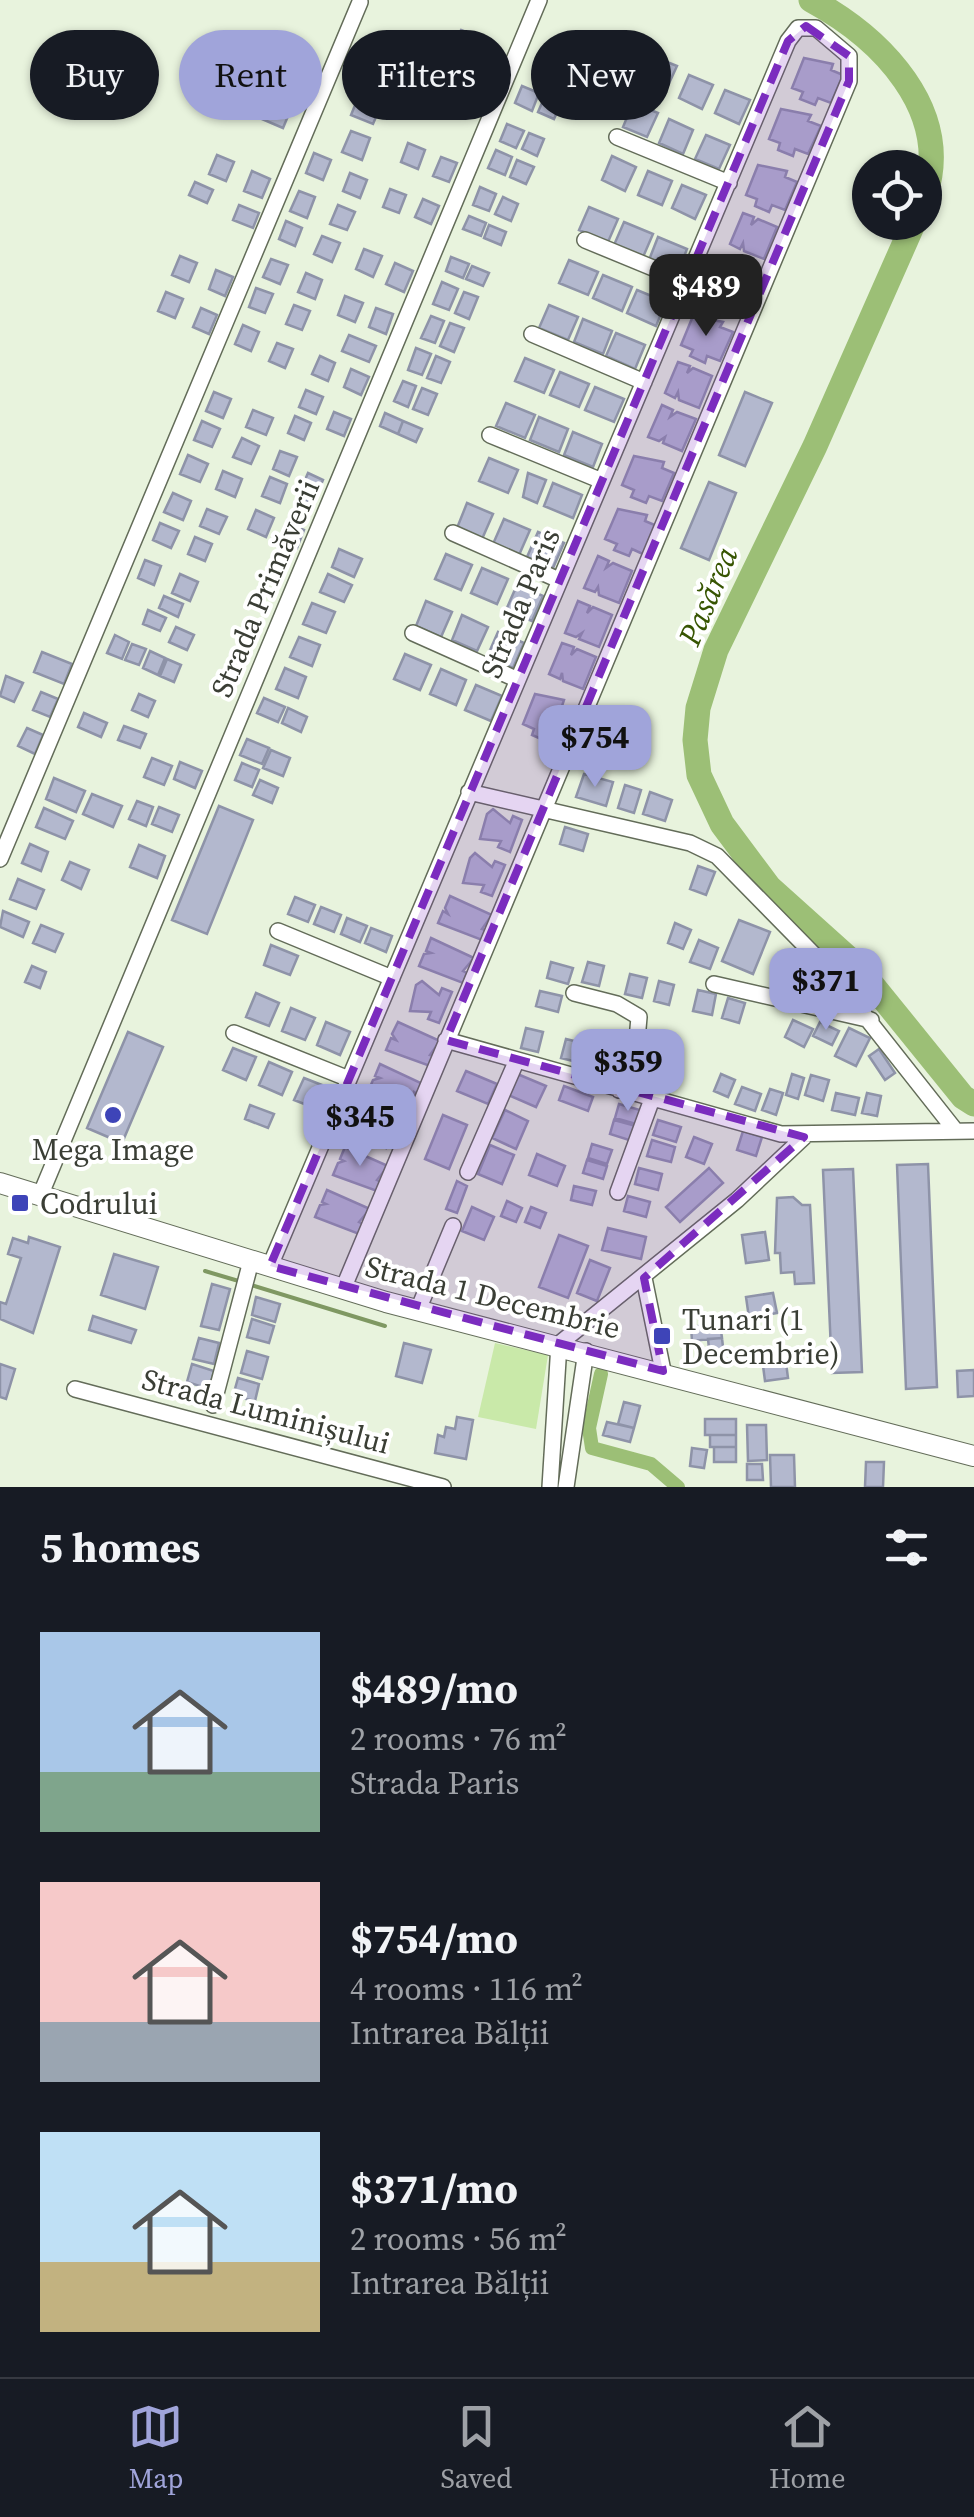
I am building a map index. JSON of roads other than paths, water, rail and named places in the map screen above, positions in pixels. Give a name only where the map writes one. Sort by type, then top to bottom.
[{"type":"main road","name":"Strada 1 Decembrie","points":[[0,1184],[253,1273],[343,1289],[974,1456]]},
{"type":"street","name":"Strada Primăverii","points":[[40,1196],[538,0]]},
{"type":"street","points":[[0,859],[360,2]]},
{"type":"street","name":"Strada Paris","points":[[213,1405],[253,1273],[349,1079],[792,33],[806,26],[816,28],[842,48],[852,64],[849,81],[542,808]]},
{"type":"street","points":[[617,137],[729,183]]},
{"type":"street","points":[[585,240],[688,282]]},
{"type":"street","points":[[532,334],[644,382]]},
{"type":"street","points":[[490,434],[602,481]]},
{"type":"street","points":[[453,533],[559,580]]},
{"type":"street","points":[[413,634],[516,680]]},
{"type":"street","points":[[469,792],[709,851],[826,968],[955,1130]]},
{"type":"street","points":[[343,1289],[542,808]]},
{"type":"street","points":[[278,931],[392,978]]},
{"type":"street","points":[[714,984],[871,1020]]},
{"type":"street","points":[[574,993],[617,1004],[640,1017],[637,1040],[620,1090]]},
{"type":"street","points":[[234,1033],[349,1079]]},
{"type":"street","points":[[446,1040],[652,1099],[804,1137],[974,1131]]},
{"type":"street","points":[[468,1172],[516,1062]]},
{"type":"street","points":[[618,1192],[652,1099]]},
{"type":"street","points":[[550,1487],[552,1401],[559,1344],[644,1278],[804,1137]]},
{"type":"street","points":[[418,1310],[452,1226]]},
{"type":"street","points":[[644,1278],[663,1371]]},
{"type":"street","points":[[566,1487],[586,1351]]},
{"type":"street","name":"Strada Luminișului","points":[[75,1389],[444,1487]]},
{"type":"waterway","name":"Pasărea","points":[[811,0],[862,35],[905,80],[920,106],[930,150]]},
{"type":"waterway","name":"Pasărea","points":[[906,240],[815,446],[716,650],[698,708],[695,740],[699,775],[722,824],[769,887],[857,966],[963,1097],[974,1104]]},
{"type":"waterway","points":[[205,1271],[242,1282]]},
{"type":"waterway","points":[[251,1285],[385,1326]]},
{"type":"waterway","points":[[601,1374],[589,1428],[592,1448],[651,1464],[678,1487]]},
{"type":"place","name":"Mega Image","points":[[113,1115]]},
{"type":"place","name":"Codrului","points":[[20,1203]]},
{"type":"place","name":"Tunari (1 Decembrie)","points":[[662,1336]]}]
